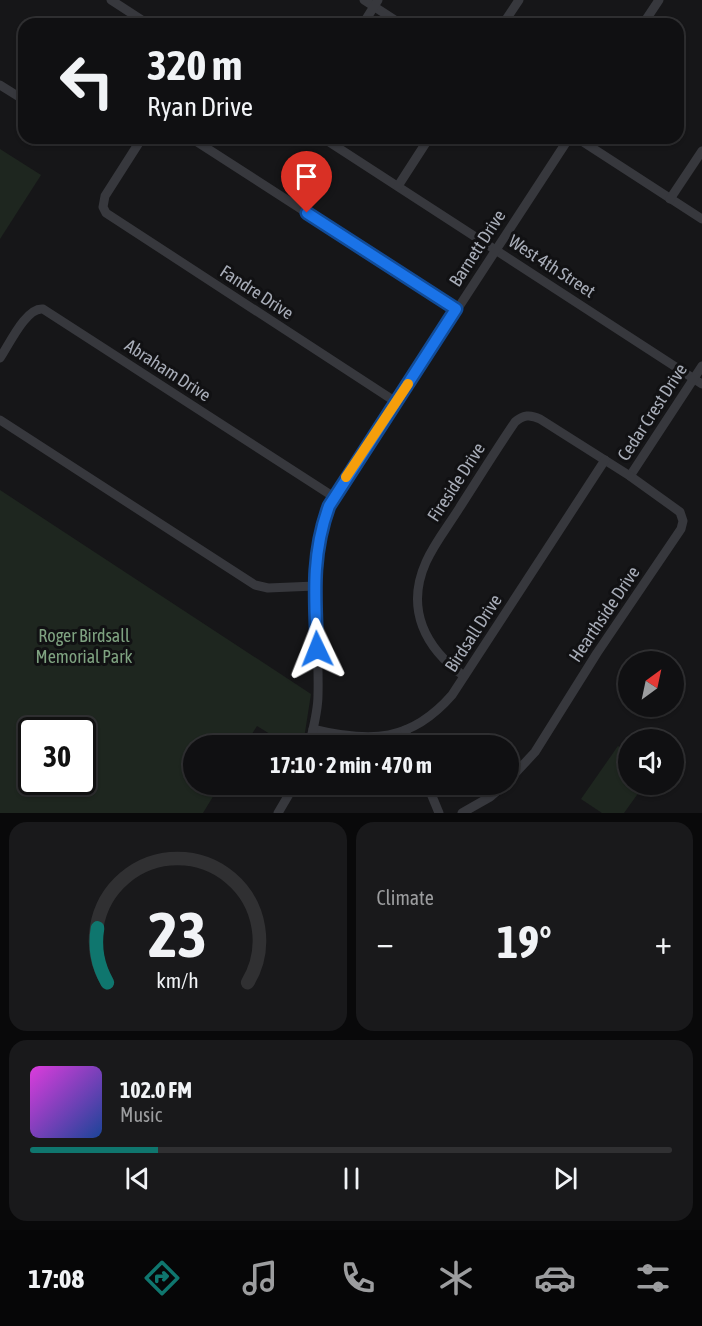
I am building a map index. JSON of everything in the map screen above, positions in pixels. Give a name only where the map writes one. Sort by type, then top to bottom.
[{"type":"street","points":[[111,0],[136,18]]},
{"type":"street","points":[[364,0],[376,3],[394,18]]},
{"type":"street","points":[[507,18],[519,0]]},
{"type":"street","points":[[648,18],[659,0]]},
{"type":"street","points":[[367,18],[376,3]]},
{"type":"street","points":[[0,85],[18,96]]},
{"type":"street","name":"Fandre Drive","points":[[138,144],[105,196],[103,207],[111,218],[396,402]]},
{"type":"street","points":[[200,144],[456,309]]},
{"type":"street","name":"West 4th Street","points":[[332,144],[698,381]]},
{"type":"street","points":[[398,186],[425,144]]},
{"type":"street","name":"Barnett Drive","points":[[312,735],[318,697],[315,586],[318,542],[334,497],[565,144]]},
{"type":"street","points":[[586,144],[702,219]]},
{"type":"street","points":[[670,199],[702,151]]},
{"type":"street","name":"Abraham Drive","points":[[0,358],[29,314],[37,308],[43,309],[334,497]]},
{"type":"street","name":"Cedar Crest Drive","points":[[630,476],[698,381],[702,366]]},
{"type":"street","name":"Fireside Drive","points":[[464,676],[439,656],[427,636],[419,616],[417,593],[431,553],[519,418],[530,415],[540,419],[630,476]]},
{"type":"street","points":[[0,420],[255,585],[268,588],[315,586]]},
{"type":"street","name":"Birdsall Drive","points":[[313,729],[365,738],[385,736],[405,730],[426,719],[441,707],[464,676],[605,460]]},
{"type":"street","name":"Hearthside Drive","points":[[519,771],[545,738],[597,653],[682,525],[682,517],[676,507],[630,476]]},
{"type":"street","points":[[405,730],[407,735]]},
{"type":"street","points":[[278,813],[289,795]]},
{"type":"street","points":[[432,795],[439,813]]},
{"type":"street","points":[[462,813],[490,795]]},
{"type":"green space","points":[[0,149],[41,175],[0,239]]},
{"type":"green space","name":"Roger Birdsall Memorial Park","points":[[0,490],[311,694],[305,735],[272,735],[257,726],[251,735],[183,735],[183,795],[214,795],[203,813],[0,813]]},
{"type":"green space","points":[[618,746],[618,795],[637,795],[624,813],[602,813],[581,799]]},
{"type":"slow traffic","points":[[346,477],[408,384]]},
{"type":"route","points":[[307,213],[456,309],[329,506],[318,542],[315,570],[317,649]]}]
